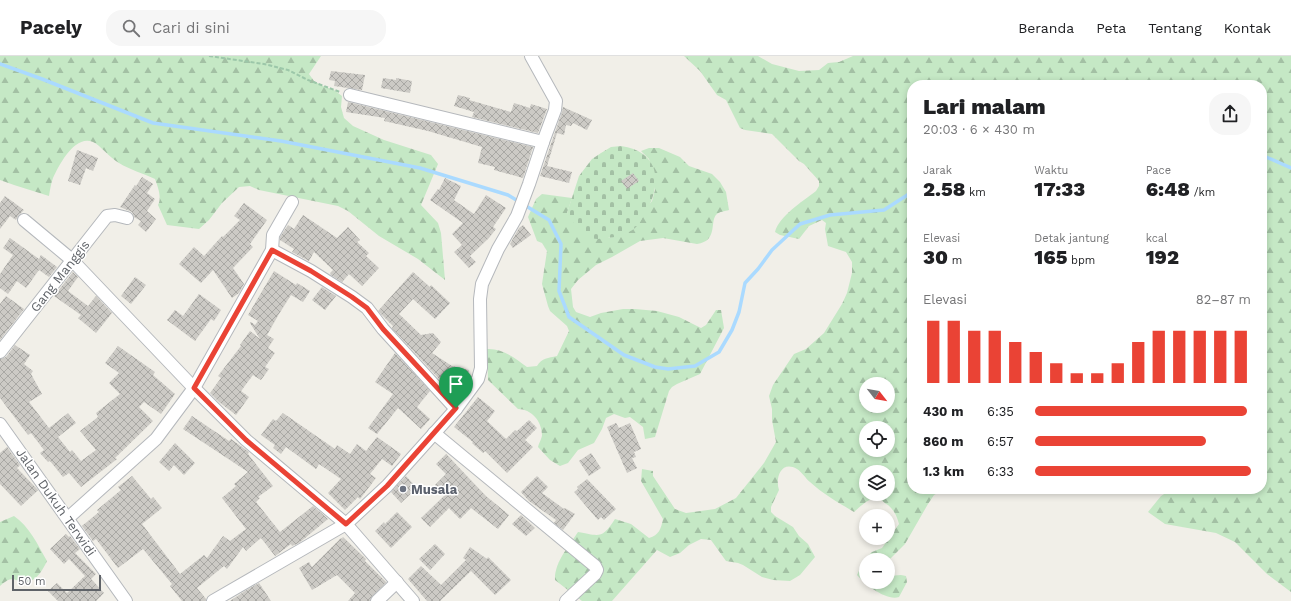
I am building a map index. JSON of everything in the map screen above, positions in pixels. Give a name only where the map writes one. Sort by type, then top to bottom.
[{"type":"street","points":[[213,601],[346,524],[387,486],[456,408],[478,379],[481,368],[480,299],[482,284],[498,249],[517,216],[542,142],[555,110],[556,101],[531,56]]},
{"type":"street","points":[[350,95],[542,142]]},
{"type":"street","points":[[68,518],[156,439],[194,388],[272,250],[273,235],[292,202]]},
{"type":"street","name":"Gang Manggis","points":[[0,352],[107,216],[115,214],[126,218]]},
{"type":"street","points":[[24,220],[72,260],[194,388],[246,440],[346,524],[413,601]]},
{"type":"street","points":[[272,250],[311,271],[367,308],[383,329],[456,408]]},
{"type":"street","name":"Jalan Dukuh Terwidi","points":[[0,424],[126,601]]},
{"type":"street","points":[[434,433],[595,566],[597,570],[595,574],[566,601]]},
{"type":"street","points":[[377,601],[397,582]]},
{"type":"path","points":[[209,56],[264,64],[288,70],[308,80],[350,95]]},
{"type":"green space","points":[[0,56],[321,56],[309,74],[314,81],[334,90],[342,96],[341,107],[344,118],[353,126],[384,140],[431,155],[438,164],[421,205],[438,223],[441,233],[445,280],[418,259],[379,236],[348,211],[338,206],[259,190],[250,186],[239,187],[222,203],[209,220],[199,229],[167,225],[158,205],[160,196],[155,179],[119,163],[93,142],[80,142],[68,152],[53,178],[49,196],[0,180]]},
{"type":"green space","points":[[684,56],[758,56],[772,64],[799,71],[819,70],[828,63],[839,62],[853,56],[1291,56],[1291,592],[1267,574],[1235,542],[1216,533],[1165,524],[1148,512],[1164,494],[1267,494],[1267,80],[907,80],[907,494],[936,494],[928,504],[905,544],[895,554],[871,553],[882,548],[884,545],[895,545],[895,530],[899,524],[895,514],[895,509],[892,509],[882,501],[895,501],[895,465],[859,465],[859,501],[868,501],[854,512],[831,498],[808,481],[799,470],[787,467],[780,472],[778,480],[779,490],[771,507],[771,512],[793,527],[799,536],[808,544],[815,557],[800,575],[790,581],[773,580],[762,577],[743,565],[726,561],[711,540],[701,539],[689,545],[680,553],[670,557],[657,550],[612,601],[582,601],[555,580],[555,574],[559,561],[578,532],[596,535],[603,533],[615,519],[631,524],[649,538],[657,533],[663,519],[641,481],[642,469],[653,471],[653,476],[675,509],[686,513],[715,509],[736,498],[764,463],[776,442],[769,396],[773,385],[794,354],[806,349],[824,333],[847,293],[852,273],[852,262],[846,252],[828,246],[825,229],[826,223],[822,220],[809,226],[799,239],[780,235],[775,232],[777,226],[786,215],[816,191],[819,186],[819,181],[804,164],[799,161],[772,134],[740,128],[726,100],[717,95],[700,71]]},
{"type":"green space","points":[[621,146],[633,149],[643,154],[650,161],[656,178],[652,199],[640,222],[632,230],[625,234],[613,237],[599,239],[592,238],[579,229],[567,213],[579,176],[592,159],[611,147]]},
{"type":"green space","points":[[649,148],[659,148],[680,157],[689,166],[712,174],[720,182],[726,192],[729,210],[717,214],[711,235],[704,242],[697,244],[663,238],[640,241],[596,265],[578,280],[571,289],[573,307],[576,312],[590,317],[601,313],[623,309],[657,311],[679,317],[701,328],[706,325],[716,310],[721,310],[724,328],[700,374],[677,384],[669,391],[655,437],[645,439],[643,427],[630,417],[625,418],[614,414],[606,418],[594,443],[578,450],[568,463],[560,466],[550,460],[538,447],[542,436],[542,430],[535,417],[527,411],[518,409],[488,380],[487,349],[503,352],[527,367],[537,366],[543,360],[557,356],[569,331],[567,326],[550,311],[548,306],[542,284],[547,251],[542,243],[537,241],[528,217],[536,199],[542,194],[572,198],[567,213],[609,238],[625,233],[652,201],[655,190],[655,179],[649,159],[641,151]]},
{"type":"green space","points":[[14,516],[29,530],[47,561],[34,579],[26,583],[10,579],[0,586],[0,522]]},
{"type":"green space","points":[[895,575],[906,576],[907,582],[899,597],[888,597],[874,589],[895,589]]},
{"type":"building","points":[[331,71],[365,75],[362,90],[334,86],[335,81],[329,80]]},
{"type":"building","points":[[383,78],[396,80],[396,78],[412,81],[410,93],[381,88]]},
{"type":"building","points":[[458,95],[470,98],[469,100],[511,112],[514,103],[530,108],[531,104],[547,109],[538,133],[472,117],[474,112],[454,106]]},
{"type":"building","points":[[348,102],[533,147],[523,178],[494,170],[495,167],[478,163],[482,147],[428,131],[384,121],[385,118],[346,112]]},
{"type":"building","points":[[563,107],[592,120],[587,130],[573,123],[571,126],[566,125],[564,135],[557,133],[547,166],[572,172],[569,183],[540,176]]},
{"type":"building","points":[[77,150],[98,158],[93,171],[86,168],[80,185],[68,181]]},
{"type":"building","points":[[633,173],[639,181],[627,189],[621,181]]},
{"type":"building","points":[[142,177],[153,184],[147,193],[155,199],[147,211],[156,219],[146,232],[138,225],[141,221],[134,217],[132,212],[120,207]]},
{"type":"building","points":[[445,178],[461,186],[454,200],[474,214],[486,195],[506,208],[493,227],[496,229],[489,238],[470,256],[476,262],[469,268],[454,252],[462,245],[452,234],[463,223],[430,200],[438,189],[439,190]]},
{"type":"building","points":[[5,196],[24,210],[16,220],[10,216],[0,229],[0,203]]},
{"type":"building","points":[[244,203],[267,220],[250,244],[253,247],[233,268],[244,284],[239,293],[232,298],[213,270],[201,283],[179,264],[194,247],[204,256],[222,236],[223,237],[240,220],[234,216]]},
{"type":"building","points":[[303,215],[337,238],[348,227],[360,240],[357,242],[369,253],[366,256],[379,268],[362,286],[349,274],[342,282],[331,275],[330,273],[333,270],[314,252],[309,261],[292,252],[294,249],[280,240],[280,237],[288,225],[294,229]]},
{"type":"building","points":[[523,225],[531,235],[513,248],[510,244],[519,228]]},
{"type":"building","points":[[10,238],[39,259],[41,255],[57,267],[49,277],[39,270],[26,288],[17,281],[8,294],[0,288],[0,274],[13,255],[3,248]]},
{"type":"building","points":[[274,271],[296,285],[297,283],[310,291],[303,302],[291,295],[279,314],[267,335],[274,339],[268,348],[275,353],[265,367],[269,369],[261,380],[253,375],[241,391],[249,397],[236,415],[210,393],[221,378],[218,376],[241,346],[240,345],[250,331],[260,339],[250,323],[251,322],[255,325],[258,321],[248,315]]},
{"type":"building","points":[[73,272],[78,277],[68,291],[88,306],[96,296],[112,313],[96,333],[78,318],[81,315],[54,296]]},
{"type":"building","points":[[413,272],[430,287],[431,285],[450,303],[435,319],[413,299],[399,314],[421,335],[433,333],[441,342],[432,353],[452,366],[469,370],[462,389],[442,382],[378,311]]},
{"type":"building","points":[[135,277],[146,285],[131,304],[121,296]]},
{"type":"building","points":[[322,287],[336,296],[325,310],[312,300]]},
{"type":"building","points":[[199,294],[221,310],[214,321],[211,319],[195,341],[167,320],[175,310],[183,316]]},
{"type":"building","points":[[6,296],[24,309],[0,340],[0,304]]},
{"type":"building","points":[[15,345],[30,355],[24,364],[33,371],[31,374],[42,394],[29,402],[49,428],[68,413],[76,423],[58,437],[70,452],[72,450],[81,461],[96,450],[80,431],[98,417],[96,413],[120,394],[109,383],[119,373],[105,363],[118,346],[155,372],[153,375],[175,394],[161,414],[144,402],[139,407],[153,421],[115,458],[117,459],[81,487],[69,473],[63,477],[50,461],[48,462],[40,453],[44,450],[31,433],[28,435],[0,398],[0,359],[6,357]]},
{"type":"building","points":[[395,353],[430,391],[417,407],[430,419],[421,429],[398,408],[377,434],[368,428],[393,394],[375,382]]},
{"type":"building","points":[[478,397],[495,411],[487,421],[506,439],[515,430],[517,431],[529,420],[537,428],[525,440],[533,447],[507,473],[485,451],[483,453],[472,443],[473,442],[454,427]]},
{"type":"building","points":[[283,413],[335,449],[337,445],[350,454],[357,444],[366,451],[377,437],[401,454],[392,466],[382,459],[370,474],[376,478],[360,499],[358,497],[345,510],[328,493],[341,479],[319,464],[316,469],[286,447],[281,454],[273,448],[275,445],[261,435],[273,419],[276,421]]},
{"type":"building","points":[[192,416],[229,441],[231,439],[249,452],[248,454],[273,486],[258,497],[260,498],[256,502],[280,532],[313,506],[328,519],[299,543],[292,546],[291,544],[275,556],[261,538],[246,551],[243,547],[227,569],[224,566],[197,588],[206,601],[182,601],[170,586],[172,584],[143,549],[118,568],[96,539],[93,541],[82,526],[99,512],[97,510],[121,490],[118,487],[132,476],[151,499],[153,497],[162,508],[142,524],[180,574],[204,555],[207,558],[223,536],[230,541],[246,529],[222,498],[236,486],[234,484],[248,472],[183,429]]},
{"type":"building","points":[[616,423],[619,428],[630,423],[641,449],[634,452],[636,457],[632,458],[637,468],[627,473],[607,427]]},
{"type":"building","points":[[175,443],[195,463],[184,475],[174,465],[169,471],[159,462]]},
{"type":"building","points":[[7,447],[20,465],[17,468],[38,490],[21,506],[0,484],[0,453]]},
{"type":"building","points":[[591,453],[601,468],[589,476],[579,461]]},
{"type":"building","points":[[446,454],[486,496],[509,515],[498,529],[471,508],[460,519],[449,508],[430,527],[421,518],[445,495],[435,485],[446,474],[436,464]]},
{"type":"building","name":"Musala","points":[[406,476],[417,488],[401,503],[391,492]]},
{"type":"building","points":[[537,476],[548,487],[542,493],[564,509],[565,508],[575,514],[563,530],[554,523],[556,520],[529,501],[521,492]]},
{"type":"building","points":[[587,479],[616,509],[604,520],[601,517],[598,520],[574,492],[578,489],[577,487]]},
{"type":"building","points":[[397,512],[412,527],[391,548],[375,531],[384,522],[385,524]]},
{"type":"building","points":[[521,515],[535,528],[526,536],[512,524]]},
{"type":"building","points":[[66,534],[69,537],[70,536],[80,549],[75,553],[96,574],[91,579],[104,593],[96,601],[58,601],[48,591],[57,583],[67,593],[85,576],[69,559],[64,564],[50,549]]},
{"type":"building","points":[[343,537],[366,559],[365,561],[386,582],[372,596],[370,601],[348,601],[355,593],[337,575],[312,590],[299,568],[309,562],[312,567]]},
{"type":"building","points":[[435,544],[445,554],[430,570],[419,559]]},
{"type":"building","points":[[470,547],[487,559],[488,557],[511,580],[495,595],[471,571],[440,601],[427,601],[408,579],[421,566],[441,585],[466,560],[463,558]]},
{"type":"building","points":[[259,583],[271,601],[230,601],[245,591]]},
{"type":"waterway","points":[[0,64],[153,123],[281,141],[420,168],[508,195],[549,220],[561,244],[559,291],[569,317],[624,355],[655,367],[668,369],[695,366],[719,352],[732,330],[739,312],[745,283],[772,250],[800,224],[830,215],[884,210],[907,195]]},
{"type":"waterway","points":[[1267,157],[1291,168]]},
{"type":"place","name":"Musala","points":[[403,489]]},
{"type":"route","points":[[272,250],[311,271],[367,308],[383,329],[456,408],[387,486],[346,524],[246,440],[194,388],[272,250]]}]
